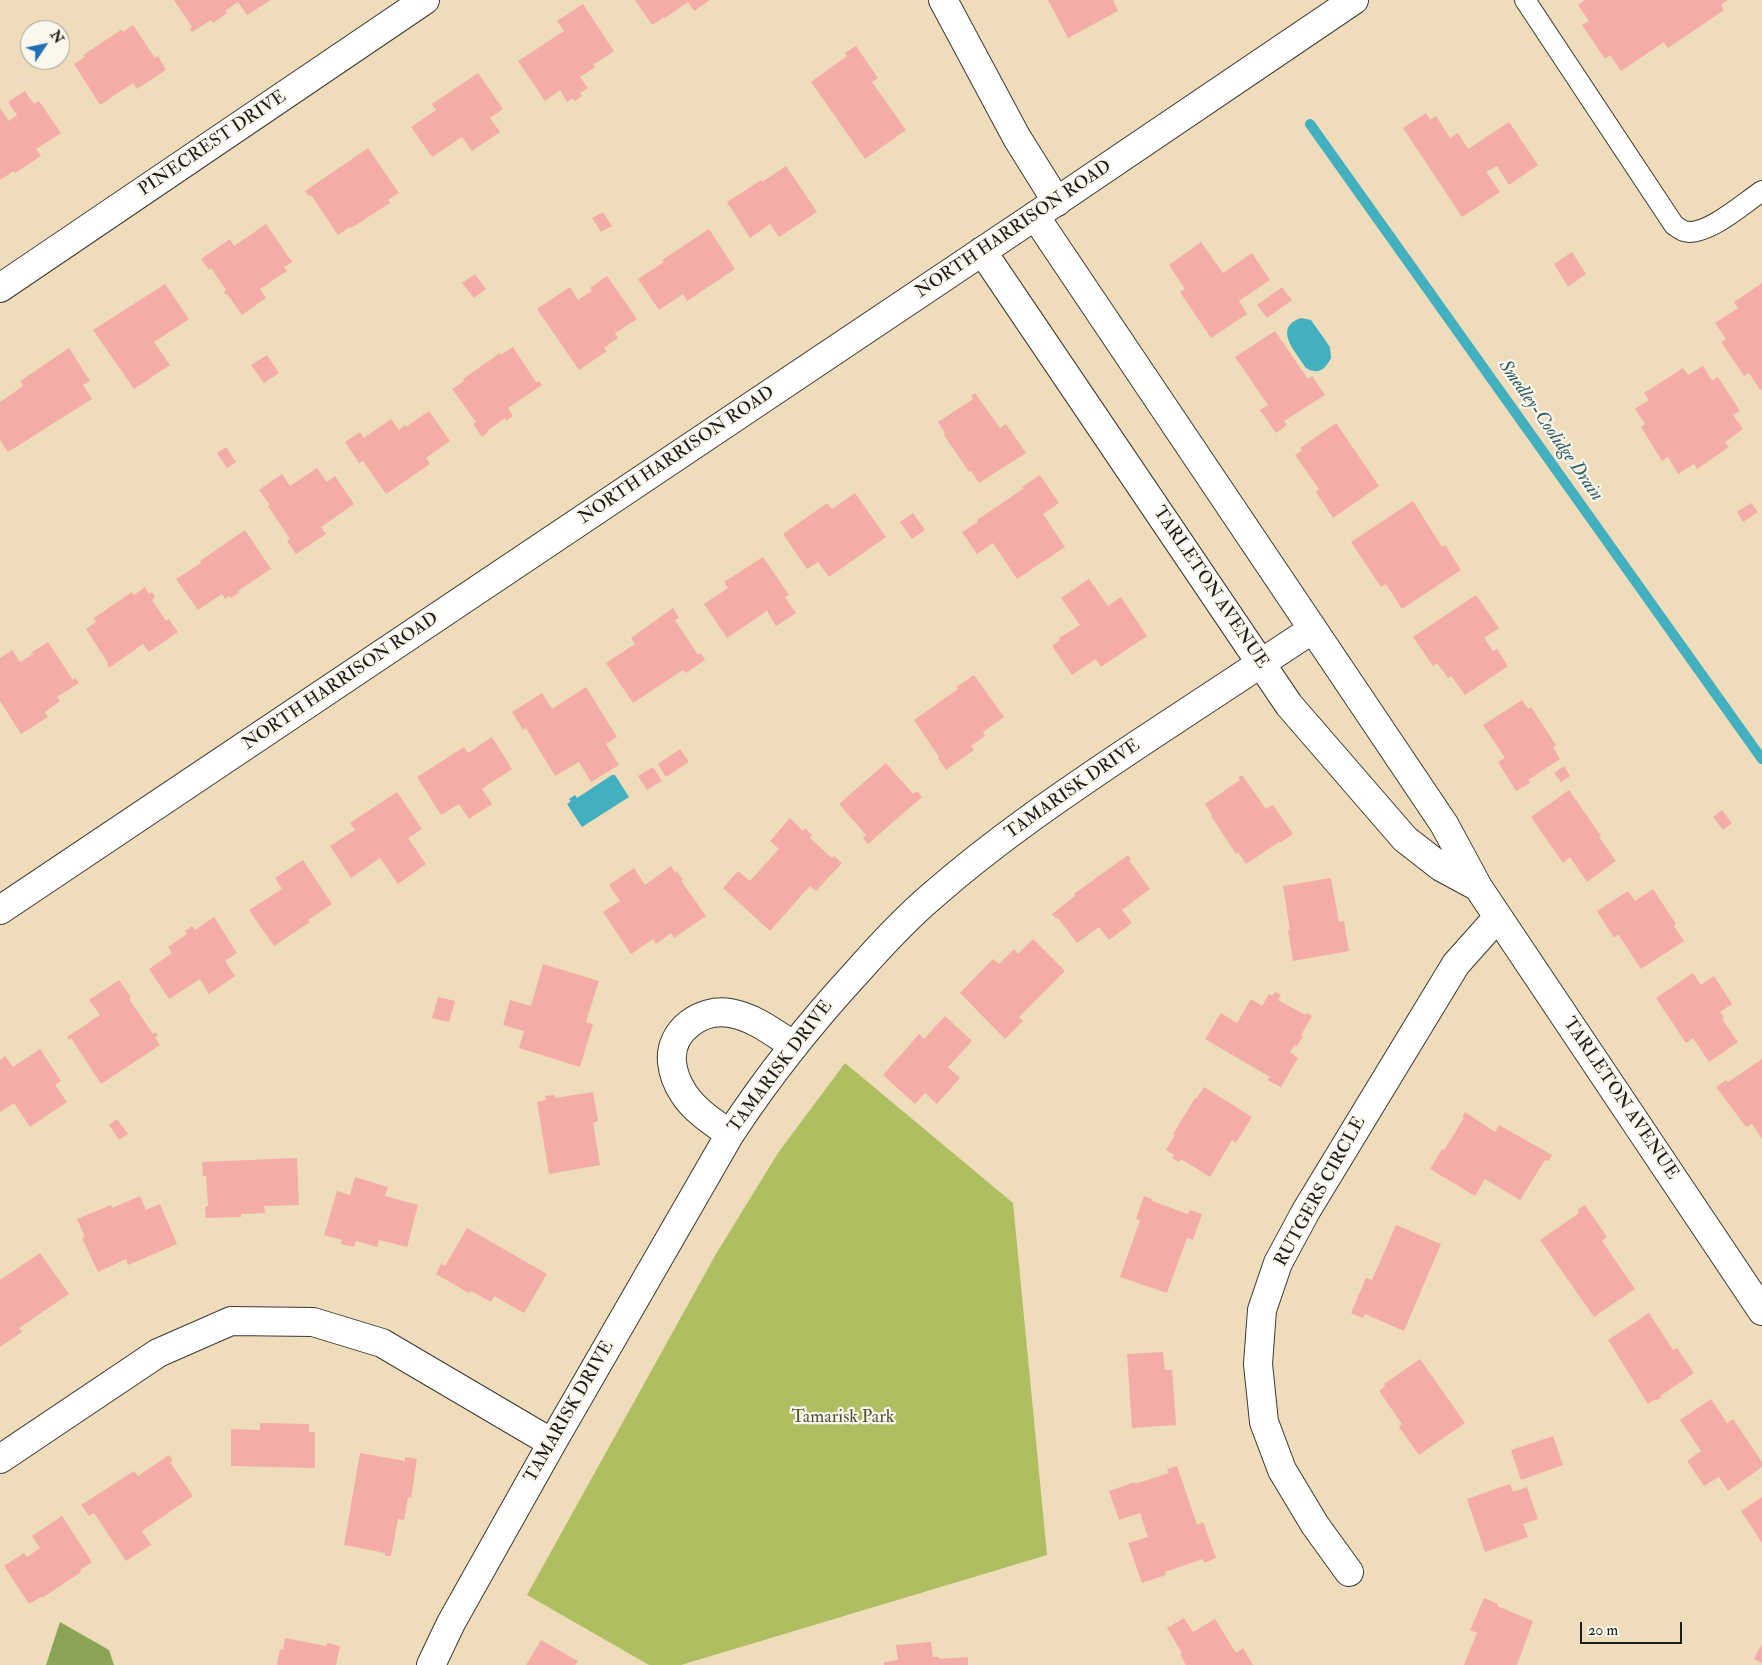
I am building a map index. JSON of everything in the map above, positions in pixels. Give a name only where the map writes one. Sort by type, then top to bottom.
[{"type":"street","name":"PINECREST DRIVE","points":[[0,288],[425,0]]},
{"type":"street","name":"TARLETON AVENUE","points":[[943,0],[1017,138],[1046,209],[1313,629],[1444,824],[1478,887],[1762,1311]]},
{"type":"street","name":"NORTH HARRISON ROAD","points":[[0,910],[1046,209],[1354,0]]},
{"type":"street","name":"TARLETON AVENUE","points":[[982,251],[1290,706],[1405,839],[1441,867],[1478,887]]},
{"type":"street","name":"TAMARISK DRIVE","points":[[431,1665],[451,1623],[552,1443],[730,1134],[747,1108],[830,1002],[879,948],[930,897],[987,850],[1067,791],[1313,629]]},
{"type":"street","name":"RUTGERS CIRCLE","points":[[1349,1572],[1315,1525],[1282,1470],[1264,1422],[1258,1364],[1262,1310],[1278,1264],[1306,1211],[1456,964],[1498,917]]},
{"type":"street","points":[[730,1134],[706,1117],[685,1096],[676,1080],[672,1061],[674,1046],[682,1029],[694,1020],[708,1014],[728,1013],[749,1018],[794,1046]]},
{"type":"street","points":[[0,1458],[158,1353],[231,1321],[313,1322],[382,1343],[552,1443]]},
{"type":"lane","points":[[1524,0],[1674,224],[1683,231],[1696,232],[1708,228],[1762,191]]},
{"type":"green space","name":"Tamarisk Park","points":[[845,1063],[1013,1203],[1047,1555],[681,1665],[649,1665],[527,1595],[716,1254],[778,1153]]},
{"type":"green space","points":[[60,1622],[109,1650],[114,1665],[46,1665]]},
{"type":"water","points":[[1301,318],[1311,320],[1330,347],[1331,358],[1321,370],[1314,371],[1306,368],[1289,341],[1288,328],[1292,322]]},
{"type":"water","points":[[612,775],[615,775],[629,797],[582,827],[567,804],[571,801],[569,799],[575,795],[577,798]]},
{"type":"building","points":[[174,0],[271,0],[247,15],[238,2],[213,23],[211,20],[192,32],[190,29],[192,27]]},
{"type":"building","points":[[635,0],[710,0],[694,11],[688,2],[652,25]]},
{"type":"building","points":[[1048,0],[1113,0],[1118,11],[1068,38]]},
{"type":"building","points":[[1585,0],[1728,0],[1721,5],[1724,10],[1668,48],[1664,42],[1621,71],[1610,55],[1605,59],[1582,25],[1589,21],[1578,5]]},
{"type":"building","points":[[583,4],[614,51],[593,65],[595,67],[580,77],[588,88],[580,93],[582,96],[575,101],[573,98],[567,102],[560,90],[545,101],[518,61],[564,31],[557,21]]},
{"type":"building","points":[[133,25],[155,58],[158,56],[166,70],[137,89],[133,83],[100,105],[74,64],[85,57],[83,55],[121,30],[123,32]]},
{"type":"building","points":[[856,46],[878,78],[872,82],[906,130],[865,159],[811,82],[847,56],[845,53]]},
{"type":"building","points":[[478,73],[503,109],[490,118],[500,132],[472,151],[462,137],[432,157],[411,127],[436,110],[432,104]]},
{"type":"building","points":[[25,91],[34,104],[39,101],[61,133],[36,149],[41,156],[15,173],[14,171],[0,180],[0,108],[9,121],[17,115],[8,102]]},
{"type":"building","points":[[1426,113],[1430,120],[1436,116],[1450,138],[1458,133],[1468,149],[1509,122],[1538,165],[1509,185],[1497,166],[1486,172],[1500,192],[1462,217],[1403,128]]},
{"type":"building","points":[[368,148],[399,193],[388,200],[390,203],[338,235],[311,195],[309,196],[305,191]]},
{"type":"building","points":[[786,166],[817,212],[779,237],[770,224],[750,238],[727,202]]},
{"type":"building","points":[[603,212],[612,226],[601,232],[592,218]]},
{"type":"building","points":[[266,224],[292,262],[284,267],[287,271],[260,289],[266,298],[242,315],[224,292],[226,290],[211,268],[209,270],[201,259],[230,239],[234,246]]},
{"type":"building","points":[[709,229],[735,269],[687,301],[683,294],[659,310],[638,279],[664,262],[662,260]]},
{"type":"building","points":[[1201,242],[1223,273],[1252,253],[1270,280],[1239,301],[1247,314],[1211,338],[1180,292],[1185,289],[1169,265]]},
{"type":"building","points":[[1572,252],[1586,274],[1568,287],[1554,264]]},
{"type":"building","points":[[475,274],[486,289],[474,298],[462,283]]},
{"type":"building","points":[[607,276],[637,319],[615,333],[618,338],[604,348],[607,351],[579,370],[537,309],[570,287],[578,300],[592,291],[590,288]]},
{"type":"building","points":[[1762,283],[1762,389],[1760,390],[1749,373],[1744,376],[1721,342],[1726,339],[1715,323],[1738,308],[1734,302]]},
{"type":"building","points":[[165,284],[189,319],[154,342],[170,365],[134,389],[93,330]]},
{"type":"building","points":[[1282,287],[1292,300],[1267,318],[1257,305]]},
{"type":"building","points":[[1275,331],[1308,379],[1312,376],[1325,395],[1284,421],[1287,425],[1276,433],[1260,410],[1268,405],[1235,357]]},
{"type":"building","points":[[513,347],[536,382],[539,381],[542,385],[508,408],[513,416],[506,421],[505,418],[482,437],[473,424],[476,422],[452,389],[500,353],[501,355]]},
{"type":"building","points":[[69,348],[90,381],[83,385],[92,399],[8,452],[0,440],[0,402],[23,386],[20,381]]},
{"type":"building","points":[[267,355],[279,373],[264,383],[251,365]]},
{"type":"building","points":[[1703,366],[1712,381],[1718,377],[1740,411],[1733,415],[1743,429],[1725,442],[1729,447],[1697,469],[1694,464],[1678,474],[1668,457],[1662,461],[1641,427],[1645,424],[1635,409],[1649,400],[1644,393],[1683,368],[1688,375]]},
{"type":"building","points":[[975,393],[1000,428],[1006,424],[1026,453],[979,483],[971,471],[969,472],[944,435],[945,433],[938,422],[973,399],[971,396]]},
{"type":"building","points":[[429,411],[450,441],[426,458],[430,464],[386,494],[363,461],[359,463],[345,442],[360,432],[364,438],[391,419],[399,430]]},
{"type":"building","points":[[1336,423],[1379,486],[1333,518],[1316,492],[1319,489],[1295,455],[1302,450],[1300,448]]},
{"type":"building","points":[[226,447],[236,462],[227,468],[217,453]]},
{"type":"building","points":[[317,468],[327,482],[335,476],[354,504],[321,527],[326,534],[296,554],[287,541],[290,539],[259,490],[282,474],[290,486]]},
{"type":"building","points":[[1040,475],[1059,503],[1043,514],[1065,547],[1017,579],[993,543],[977,554],[962,532]]},
{"type":"building","points":[[855,493],[886,537],[829,577],[818,562],[807,569],[783,534],[827,503],[832,509]]},
{"type":"building","points":[[1413,501],[1442,547],[1445,545],[1461,570],[1402,609],[1386,584],[1381,587],[1351,542]]},
{"type":"building","points":[[1751,503],[1758,512],[1743,522],[1737,512]]},
{"type":"building","points":[[913,513],[925,530],[912,539],[900,522]]},
{"type":"building","points":[[245,530],[271,569],[238,591],[239,593],[231,598],[229,596],[225,599],[222,594],[198,610],[176,579]]},
{"type":"building","points":[[763,557],[789,595],[785,597],[796,613],[776,626],[767,611],[727,638],[704,604],[728,588],[724,582]]},
{"type":"building","points":[[1089,579],[1108,606],[1121,597],[1147,636],[1101,667],[1096,659],[1072,675],[1052,646],[1060,640],[1059,638],[1080,625],[1061,598]]},
{"type":"building","points":[[145,587],[149,594],[152,592],[155,597],[152,600],[166,621],[169,619],[178,632],[149,652],[143,644],[109,668],[108,663],[86,629],[96,622],[94,618],[132,592],[134,595]]},
{"type":"building","points":[[1476,595],[1499,628],[1484,638],[1493,651],[1497,649],[1508,666],[1465,695],[1451,676],[1448,678],[1437,663],[1433,666],[1413,637]]},
{"type":"building","points":[[673,608],[679,618],[675,620],[698,655],[701,653],[705,660],[686,673],[683,670],[633,703],[606,663],[635,644],[631,638]]},
{"type":"building","points":[[48,642],[73,680],[75,678],[79,683],[57,697],[60,701],[45,712],[48,717],[21,734],[0,701],[0,658],[12,650],[20,662]]},
{"type":"building","points":[[974,675],[1004,717],[983,732],[985,736],[971,746],[974,750],[946,770],[914,720],[958,689],[956,687]]},
{"type":"building","points":[[586,687],[617,737],[606,744],[619,765],[591,782],[579,762],[555,776],[526,728],[523,730],[512,712],[542,693],[552,709]]},
{"type":"building","points":[[1522,700],[1528,709],[1531,707],[1556,745],[1553,747],[1560,759],[1528,780],[1530,783],[1516,791],[1498,762],[1505,758],[1483,725]]},
{"type":"building","points":[[492,737],[512,769],[482,789],[492,804],[469,819],[459,804],[441,815],[417,777],[464,747],[468,753]]},
{"type":"building","points":[[680,749],[689,762],[666,777],[658,764]]},
{"type":"building","points":[[886,763],[913,794],[917,791],[922,797],[868,844],[863,838],[866,835],[839,804]]},
{"type":"building","points":[[1564,766],[1570,776],[1561,782],[1554,773]]},
{"type":"building","points":[[653,767],[662,781],[647,790],[638,776]]},
{"type":"building","points":[[1242,775],[1266,809],[1273,805],[1293,834],[1246,864],[1238,852],[1236,854],[1205,804],[1240,780],[1238,778]]},
{"type":"building","points":[[1569,790],[1616,861],[1587,882],[1570,857],[1563,863],[1531,817]]},
{"type":"building","points":[[397,792],[422,829],[408,838],[426,864],[398,884],[380,858],[351,878],[330,846],[355,830],[350,823]]},
{"type":"building","points":[[1722,810],[1732,823],[1723,830],[1713,817]]},
{"type":"building","points":[[790,818],[803,831],[805,828],[812,835],[810,838],[832,858],[834,856],[842,863],[816,891],[810,886],[770,931],[723,888],[738,871],[750,881],[779,849],[770,841]]},
{"type":"building","points":[[1128,855],[1131,859],[1129,860],[1150,889],[1122,910],[1132,923],[1109,940],[1099,927],[1077,943],[1058,918],[1056,919],[1052,914],[1075,896],[1074,894]]},
{"type":"building","points":[[303,860],[332,904],[308,920],[310,922],[274,946],[249,910],[282,889],[275,878]]},
{"type":"building","points":[[671,866],[675,873],[677,871],[683,880],[681,881],[706,916],[674,938],[671,933],[656,944],[653,939],[631,954],[603,912],[620,901],[609,885],[634,868],[645,885]]},
{"type":"building","points":[[1331,878],[1339,922],[1344,921],[1349,951],[1293,961],[1283,886]]},
{"type":"building","points":[[1653,889],[1676,924],[1674,926],[1684,941],[1641,969],[1618,934],[1614,938],[1597,911],[1628,891],[1635,901]]},
{"type":"building","points":[[214,917],[237,953],[225,961],[235,976],[209,994],[200,979],[169,999],[149,969],[172,953],[168,947],[187,934],[185,931],[192,926],[195,930]]},
{"type":"building","points":[[1033,939],[1065,971],[1019,1017],[1023,1021],[1005,1039],[960,993],[993,959],[999,964],[1014,949],[1018,954]]},
{"type":"building","points":[[543,964],[599,981],[586,1022],[593,1024],[580,1067],[519,1048],[524,1031],[503,1025],[510,1000],[531,1006]]},
{"type":"building","points":[[1693,973],[1701,985],[1714,976],[1732,1004],[1720,1012],[1724,1017],[1722,1019],[1738,1042],[1709,1062],[1693,1038],[1686,1043],[1656,998]]},
{"type":"building","points":[[119,980],[131,997],[129,999],[153,1034],[155,1032],[158,1036],[155,1037],[160,1045],[101,1084],[71,1038],[69,1040],[67,1037],[100,1015],[89,1000]]},
{"type":"building","points":[[1275,992],[1281,995],[1278,1000],[1305,1015],[1307,1013],[1312,1016],[1297,1046],[1295,1045],[1290,1052],[1298,1058],[1281,1087],[1267,1080],[1270,1077],[1205,1039],[1221,1013],[1237,1023],[1251,999],[1262,1006],[1269,994],[1272,996]]},
{"type":"building","points":[[438,997],[455,1001],[449,1022],[432,1018]]},
{"type":"building","points":[[945,1016],[972,1041],[948,1067],[960,1078],[937,1104],[925,1093],[915,1104],[883,1075],[919,1034],[924,1039]]},
{"type":"building","points":[[40,1049],[61,1081],[55,1085],[67,1102],[30,1127],[14,1103],[0,1112],[0,1060],[5,1056],[13,1067]]},
{"type":"building","points":[[1762,1059],[1762,1139],[1752,1124],[1746,1127],[1716,1087],[1726,1080],[1728,1082]]},
{"type":"building","points":[[1204,1087],[1252,1117],[1236,1143],[1232,1140],[1210,1177],[1181,1159],[1179,1162],[1172,1158],[1174,1155],[1166,1150],[1175,1135],[1173,1134]]},
{"type":"building","points":[[593,1092],[598,1121],[593,1123],[600,1165],[549,1174],[537,1102],[546,1100],[545,1096],[554,1095],[555,1098]]},
{"type":"building","points":[[1465,1112],[1495,1132],[1499,1125],[1552,1155],[1549,1161],[1545,1160],[1520,1200],[1485,1179],[1475,1196],[1430,1169],[1464,1118],[1462,1117]]},
{"type":"building","points":[[117,1119],[128,1134],[119,1140],[109,1125]]},
{"type":"building","points":[[297,1158],[299,1205],[264,1206],[265,1213],[241,1214],[241,1217],[206,1218],[205,1207],[208,1206],[206,1176],[203,1176],[202,1162]]},
{"type":"building","points":[[355,1177],[388,1187],[385,1196],[418,1205],[407,1247],[379,1240],[377,1247],[356,1241],[354,1247],[341,1244],[342,1240],[324,1235],[337,1191],[350,1195]]},
{"type":"building","points":[[140,1196],[146,1210],[160,1204],[177,1244],[128,1265],[126,1259],[98,1272],[82,1238],[85,1237],[77,1219],[111,1205],[112,1208]]},
{"type":"building","points":[[1144,1196],[1152,1199],[1152,1201],[1188,1214],[1190,1210],[1202,1214],[1193,1240],[1187,1238],[1167,1293],[1120,1277],[1140,1220],[1136,1219]]},
{"type":"building","points":[[1585,1205],[1607,1237],[1602,1241],[1635,1289],[1594,1317],[1540,1240],[1579,1213],[1577,1210]]},
{"type":"building","points":[[1396,1225],[1441,1244],[1404,1331],[1365,1314],[1363,1318],[1351,1313],[1366,1278],[1372,1280]]},
{"type":"building","points":[[467,1228],[547,1274],[524,1313],[494,1296],[491,1302],[471,1291],[469,1293],[436,1274],[441,1264],[445,1266]]},
{"type":"building","points":[[40,1253],[69,1294],[19,1328],[22,1332],[0,1347],[0,1280]]},
{"type":"building","points":[[1649,1313],[1673,1350],[1677,1348],[1694,1373],[1660,1396],[1662,1397],[1648,1404],[1608,1340]]},
{"type":"building","points":[[1163,1352],[1165,1370],[1172,1370],[1176,1425],[1132,1428],[1127,1354]]},
{"type":"building","points":[[1420,1359],[1465,1423],[1419,1455],[1399,1427],[1402,1424],[1379,1391],[1385,1386],[1384,1384]]},
{"type":"building","points":[[1711,1399],[1727,1423],[1733,1419],[1762,1462],[1762,1467],[1728,1491],[1719,1477],[1704,1486],[1687,1461],[1701,1451],[1680,1420]]},
{"type":"building","points":[[260,1423],[309,1424],[309,1432],[315,1432],[315,1468],[231,1466],[231,1429],[260,1430]]},
{"type":"building","points":[[1553,1436],[1563,1465],[1521,1480],[1511,1450]]},
{"type":"building","points":[[360,1453],[405,1461],[405,1457],[417,1459],[411,1498],[408,1497],[404,1520],[398,1519],[391,1556],[385,1556],[385,1553],[344,1545]]},
{"type":"building","points":[[169,1455],[173,1461],[170,1462],[193,1496],[142,1531],[151,1545],[126,1561],[94,1513],[89,1516],[81,1505],[134,1471],[138,1476]]},
{"type":"building","points":[[1177,1466],[1197,1525],[1203,1522],[1216,1558],[1204,1563],[1203,1559],[1165,1572],[1166,1575],[1142,1583],[1128,1543],[1148,1537],[1140,1513],[1119,1520],[1109,1491],[1169,1473],[1167,1469]]},
{"type":"building","points":[[1510,1484],[1513,1492],[1527,1487],[1538,1519],[1523,1524],[1528,1537],[1485,1552],[1467,1499]]},
{"type":"building","points":[[1762,1497],[1762,1543],[1741,1511]]},
{"type":"building","points":[[62,1516],[92,1562],[80,1570],[81,1572],[42,1598],[29,1604],[4,1566],[24,1553],[27,1557],[40,1548],[32,1536]]},
{"type":"building","points":[[1484,1598],[1498,1604],[1497,1606],[1533,1621],[1517,1665],[1464,1665],[1477,1633],[1470,1630]]},
{"type":"building","points":[[1184,1618],[1193,1632],[1215,1619],[1236,1653],[1243,1648],[1253,1665],[1186,1665],[1180,1654],[1182,1653],[1167,1628]]},
{"type":"building","points":[[285,1638],[326,1646],[327,1643],[340,1646],[336,1665],[277,1665],[280,1649],[283,1650]]},
{"type":"building","points":[[541,1640],[578,1661],[575,1665],[526,1665]]},
{"type":"building","points":[[931,1642],[933,1657],[939,1657],[939,1659],[968,1657],[968,1665],[884,1665],[884,1662],[898,1660],[896,1645]]},
{"type":"building","points":[[1762,1644],[1762,1663],[1754,1659]]},
{"type":"waterway","name":"Smedley-Coolidge Drain","points":[[1310,124],[1762,759]]}]
